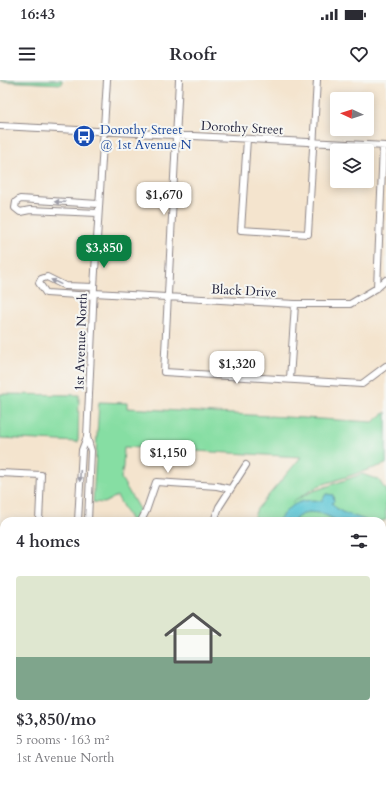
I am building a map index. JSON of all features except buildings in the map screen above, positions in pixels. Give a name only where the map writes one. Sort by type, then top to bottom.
[{"type":"street","name":"1st Avenue North","points":[[87,438],[98,204],[104,131],[106,80]]},
{"type":"street","points":[[179,80],[164,372],[362,384],[386,366]]},
{"type":"street","points":[[247,139],[241,230],[308,234],[317,80]]},
{"type":"street","name":"Dorothy Street","points":[[0,126],[385,146]]},
{"type":"street","points":[[377,288],[385,146]]},
{"type":"street","points":[[98,204],[20,199],[16,202],[15,208],[20,212],[30,210],[98,214]]},
{"type":"street","points":[[47,277],[65,286],[94,292],[46,293],[39,284],[41,279],[47,277]]},
{"type":"street","name":"Black Drive","points":[[94,292],[295,304],[350,304],[377,288],[386,280]]},
{"type":"street","points":[[290,379],[295,304]]},
{"type":"street","points":[[78,517],[82,450],[87,438]]},
{"type":"street","points":[[87,438],[91,451],[88,517]]},
{"type":"street","points":[[215,517],[219,507],[246,465]]},
{"type":"street","points":[[0,473],[41,475],[39,517]]},
{"type":"street","points":[[142,517],[156,482],[217,486],[230,489]]},
{"type":"green space","points":[[62,80],[62,84],[0,81]]},
{"type":"green space","points":[[0,394],[79,395],[78,442],[0,438]]},
{"type":"green space","points":[[99,402],[127,403],[127,408],[373,422],[386,412],[386,464],[318,486],[292,502],[311,492],[362,474],[379,480],[384,488],[386,488],[386,517],[354,517],[349,515],[336,508],[331,503],[333,495],[326,494],[322,501],[315,500],[302,502],[292,507],[281,517],[254,517],[257,509],[301,457],[124,447],[121,478],[140,511],[137,517],[129,517],[117,496],[104,503],[93,502]]},
{"type":"green space","points":[[308,512],[321,513],[330,517],[298,517]]},
{"type":"water","points":[[326,494],[333,495],[334,501],[332,503],[337,509],[356,517],[330,517],[321,513],[308,512],[298,517],[281,517],[292,506],[302,502],[308,500],[322,501]]},
{"type":"place","name":"Dorothy Street @ 1st Avenue N","points":[[84,136]]}]
